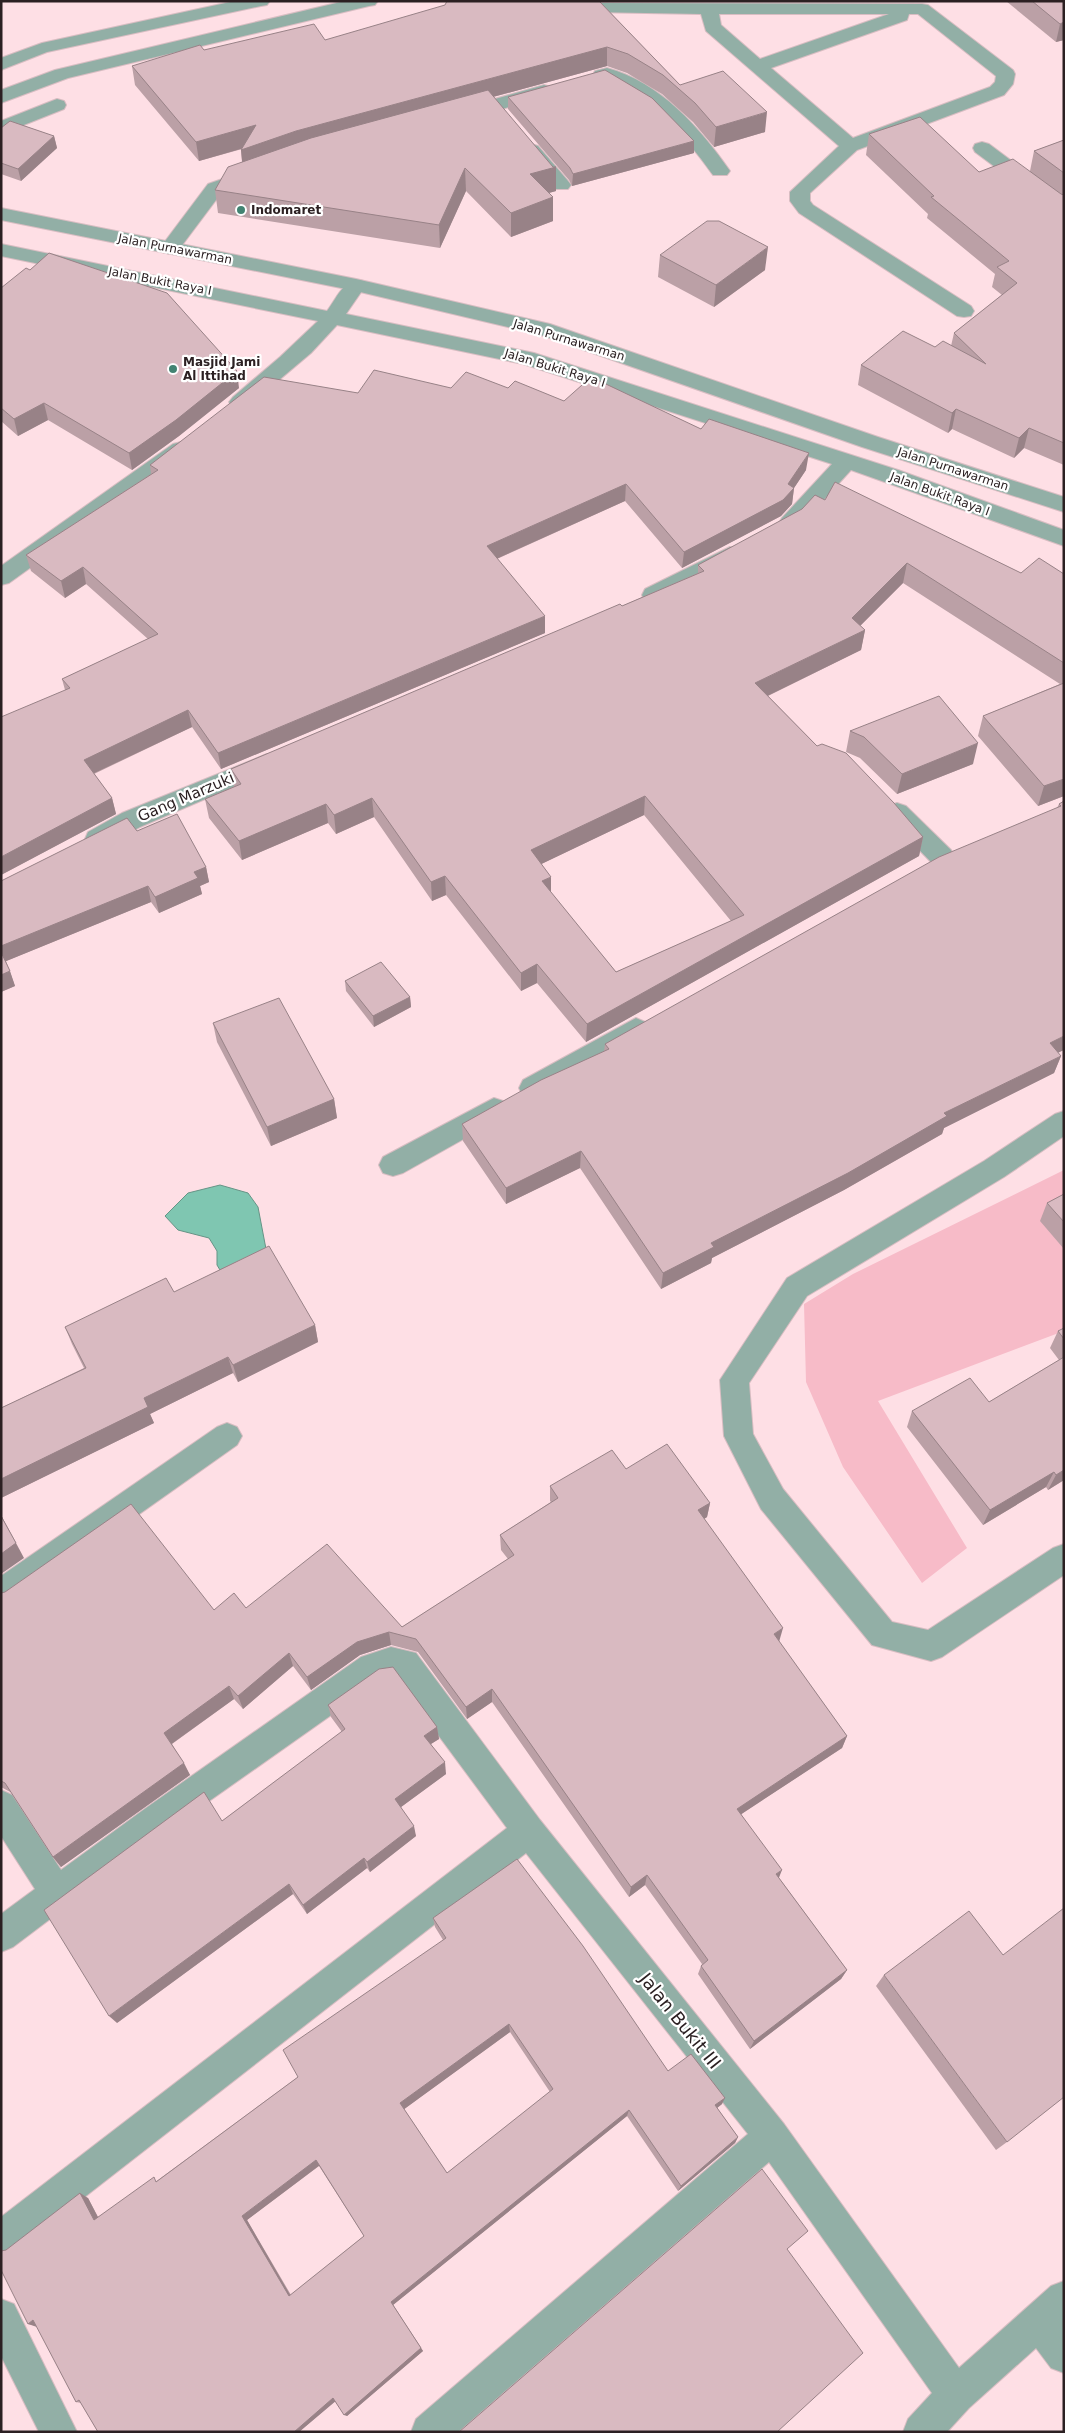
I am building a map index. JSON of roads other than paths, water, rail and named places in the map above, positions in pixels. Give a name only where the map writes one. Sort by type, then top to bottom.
[{"type":"street","points":[[1,65],[42,48],[261,1]]},
{"type":"street","points":[[270,1],[283,20]]},
{"type":"street","points":[[1,97],[62,74],[368,1]]},
{"type":"street","points":[[759,66],[921,5]]},
{"type":"street","points":[[596,8],[710,10],[921,5],[1006,74],[1004,84],[997,91],[850,146],[800,192],[800,201],[806,209],[964,310]]},
{"type":"street","points":[[710,10],[712,27],[850,146]]},
{"type":"street","points":[[42,48],[62,74]]},
{"type":"street","points":[[588,79],[606,74],[647,94],[680,122],[709,155],[720,171]]},
{"type":"street","points":[[446,118],[559,87]]},
{"type":"street","points":[[493,105],[506,120]]},
{"type":"street","points":[[1,128],[57,106]]},
{"type":"street","points":[[518,134],[562,185]]},
{"type":"street","points":[[982,148],[1064,210]]},
{"type":"street","points":[[170,248],[216,188],[271,168]]},
{"type":"street","name":"Jalan Purnawarman","points":[[1,214],[170,248],[346,300],[544,329],[897,465],[1064,505]]},
{"type":"street","name":"Jalan Bukit Raya I","points":[[1,250],[346,300],[847,462],[897,465],[1064,538]]},
{"type":"street","points":[[224,415],[278,371],[346,300]]},
{"type":"street","points":[[1,578],[201,434]]},
{"type":"street","points":[[773,532],[790,522],[847,462]]},
{"type":"street","points":[[634,603],[747,546]]},
{"type":"street","name":"Gang Marzuki","points":[[79,849],[131,820],[288,754]]},
{"type":"street","points":[[879,794],[932,863],[968,846]]},
{"type":"street","points":[[393,1165],[654,1019]]},
{"type":"street","points":[[1064,1122],[994,1169],[797,1288],[734,1380],[739,1436],[772,1499],[883,1635],[931,1646],[1064,1558]]},
{"type":"street","points":[[1,1594],[227,1436]]},
{"type":"street","name":"Jalan Bukit III","points":[[57,1894],[157,1819],[372,1668],[391,1662],[406,1664],[528,1831],[772,2136],[956,2395]]},
{"type":"street","points":[[1,1806],[57,1894],[1,1935]]},
{"type":"street","points":[[1,2239],[528,1831]]},
{"type":"street","points":[[429,2432],[772,2136]]},
{"type":"street","points":[[921,2432],[956,2395],[1051,2310],[1064,2355]]},
{"type":"street","points":[[1,2317],[59,2432]]},
{"type":"place","name":"Indomaret","points":[[241,210]]},
{"type":"place","name":"Masjid Jami Al Ittihad","points":[[173,369]]}]
